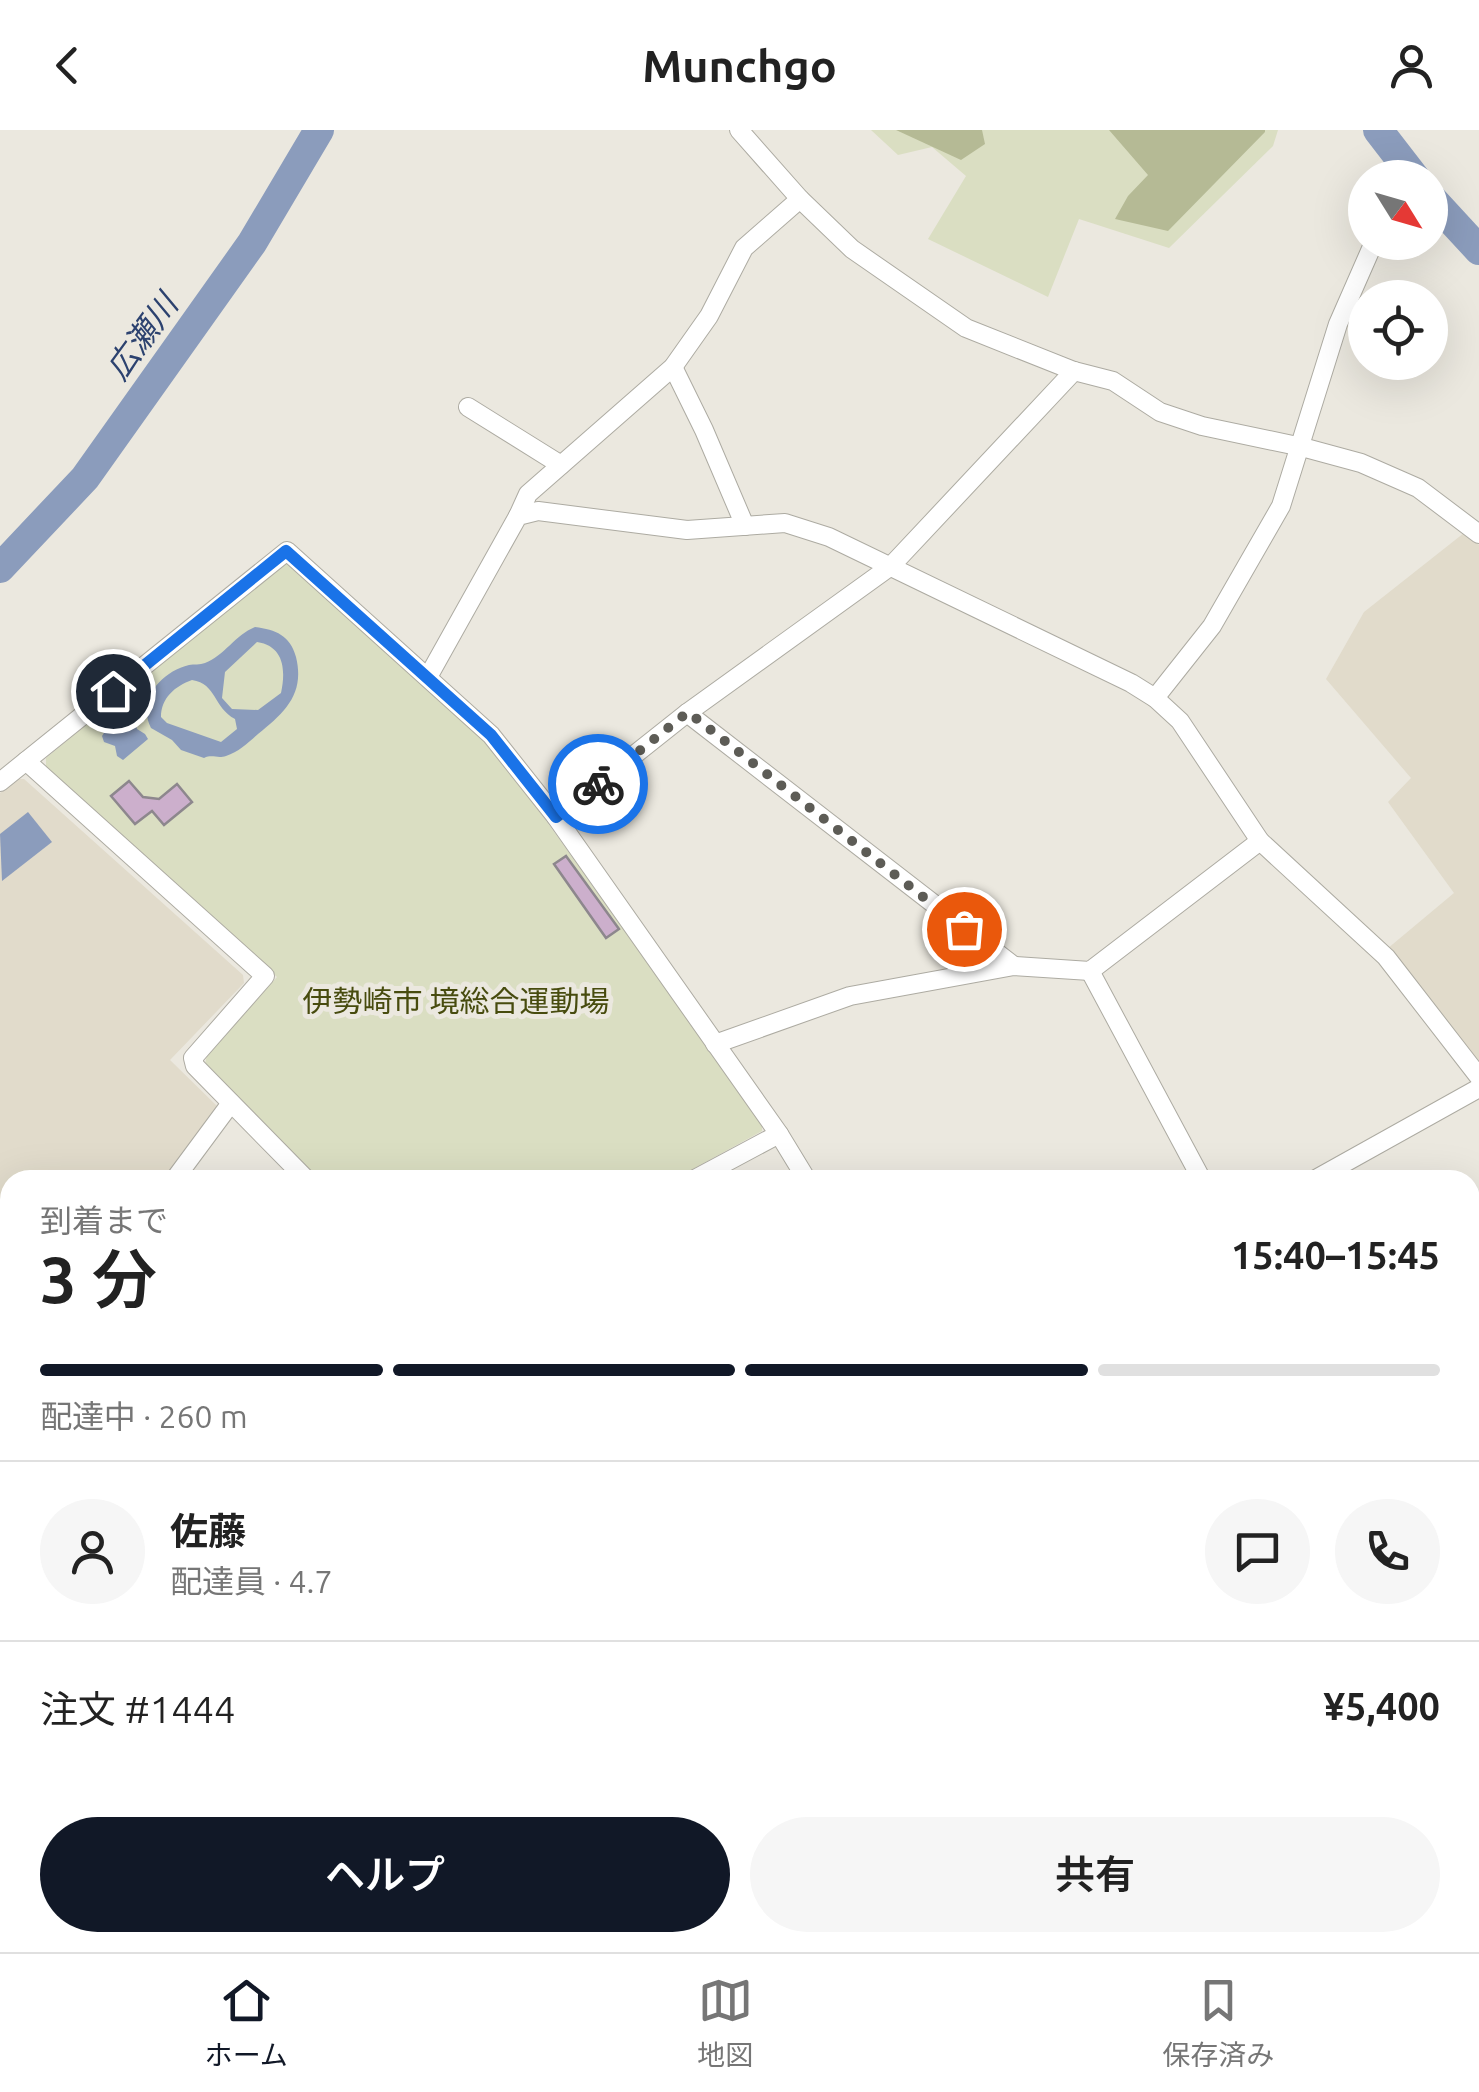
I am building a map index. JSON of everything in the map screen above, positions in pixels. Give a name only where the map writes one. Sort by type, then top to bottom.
[{"type":"street","points":[[739,130],[800,199],[852,249],[966,328],[1113,381],[1160,412],[1202,426],[1302,446],[1360,463],[1418,488],[1479,534]]},
{"type":"street","points":[[428,677],[528,494],[673,367],[709,316],[744,248],[800,199]]},
{"type":"street","points":[[1154,698],[1212,626],[1281,506],[1338,324],[1366,260]]},
{"type":"street","points":[[673,367],[745,526]]},
{"type":"street","points":[[556,817],[688,712],[891,566],[1074,370]]},
{"type":"street","points":[[468,407],[560,465]]},
{"type":"street","points":[[518,516],[538,511],[687,530],[785,523],[829,537],[1131,683],[1180,721],[1260,841],[1386,957],[1479,1077]]},
{"type":"street","points":[[0,782],[286,551],[491,735],[556,817],[779,1134],[800,1170]]},
{"type":"street","points":[[688,712],[1014,966]]},
{"type":"street","points":[[26,761],[265,976],[193,1058],[195,1066],[297,1170]]},
{"type":"street","points":[[715,1044],[850,996],[1014,966],[1090,971],[1260,841]]},
{"type":"street","points":[[1090,971],[1197,1170]]},
{"type":"street","points":[[1332,1170],[1479,1088]]},
{"type":"street","points":[[183,1170],[231,1103]]},
{"type":"street","points":[[712,1170],[779,1134]]},
{"type":"shaded area","points":[[1464,533],[1479,545],[1479,1066],[1387,949],[1454,893],[1388,802],[1411,778],[1326,679],[1364,612]]},
{"type":"shaded area","points":[[18,779],[24,779],[243,975],[244,983],[170,1060],[219,1108],[172,1170],[0,1170],[0,793]]},
{"type":"green space","points":[[871,130],[1278,130],[1273,146],[1169,248],[1079,219],[1048,297],[928,239],[966,176],[932,147],[898,155]]},
{"type":"green space","points":[[896,130],[982,130],[985,144],[961,160]]},
{"type":"green space","points":[[1109,130],[1265,132],[1168,231],[1115,219],[1128,196],[1148,175]]},
{"type":"green space","name":"伊勢崎市 境総合運動場","points":[[281,563],[288,564],[461,716],[505,763],[762,1123],[762,1131],[691,1170],[309,1170],[205,1064],[207,1055],[277,977],[46,766],[46,758]]},
{"type":"water","points":[[255,627],[281,635],[296,657],[295,692],[277,718],[239,749],[220,757],[204,758],[181,750],[151,728],[147,718],[149,698],[161,681],[178,669],[212,660]],"holes":[[[257,642],[273,648],[281,660],[281,693],[258,710],[232,709],[222,698],[225,672]],[[192,680],[206,686],[235,719],[237,729],[221,742],[167,723],[161,717],[170,694]]]},
{"type":"water","points":[[127,714],[148,739],[123,760],[117,756],[115,746],[104,742],[102,736],[106,730],[116,728]]},
{"type":"water","points":[[28,812],[52,842],[2,881],[0,834]]},
{"type":"building","points":[[129,781],[143,797],[159,799],[177,784],[192,802],[164,825],[152,811],[135,824],[111,796]]},
{"type":"building","points":[[566,856],[619,929],[606,938],[554,864]]},
{"type":"waterway","name":"広瀬川","points":[[0,568],[85,478],[252,243],[319,130]]},
{"type":"waterway","points":[[1378,130],[1401,160]]},
{"type":"waterway","points":[[1448,216],[1479,250]]},
{"type":"way so far","points":[[598,784],[688,712],[964,929]]},
{"type":"route","points":[[113,691],[286,551],[491,735],[556,817],[598,784]]}]
